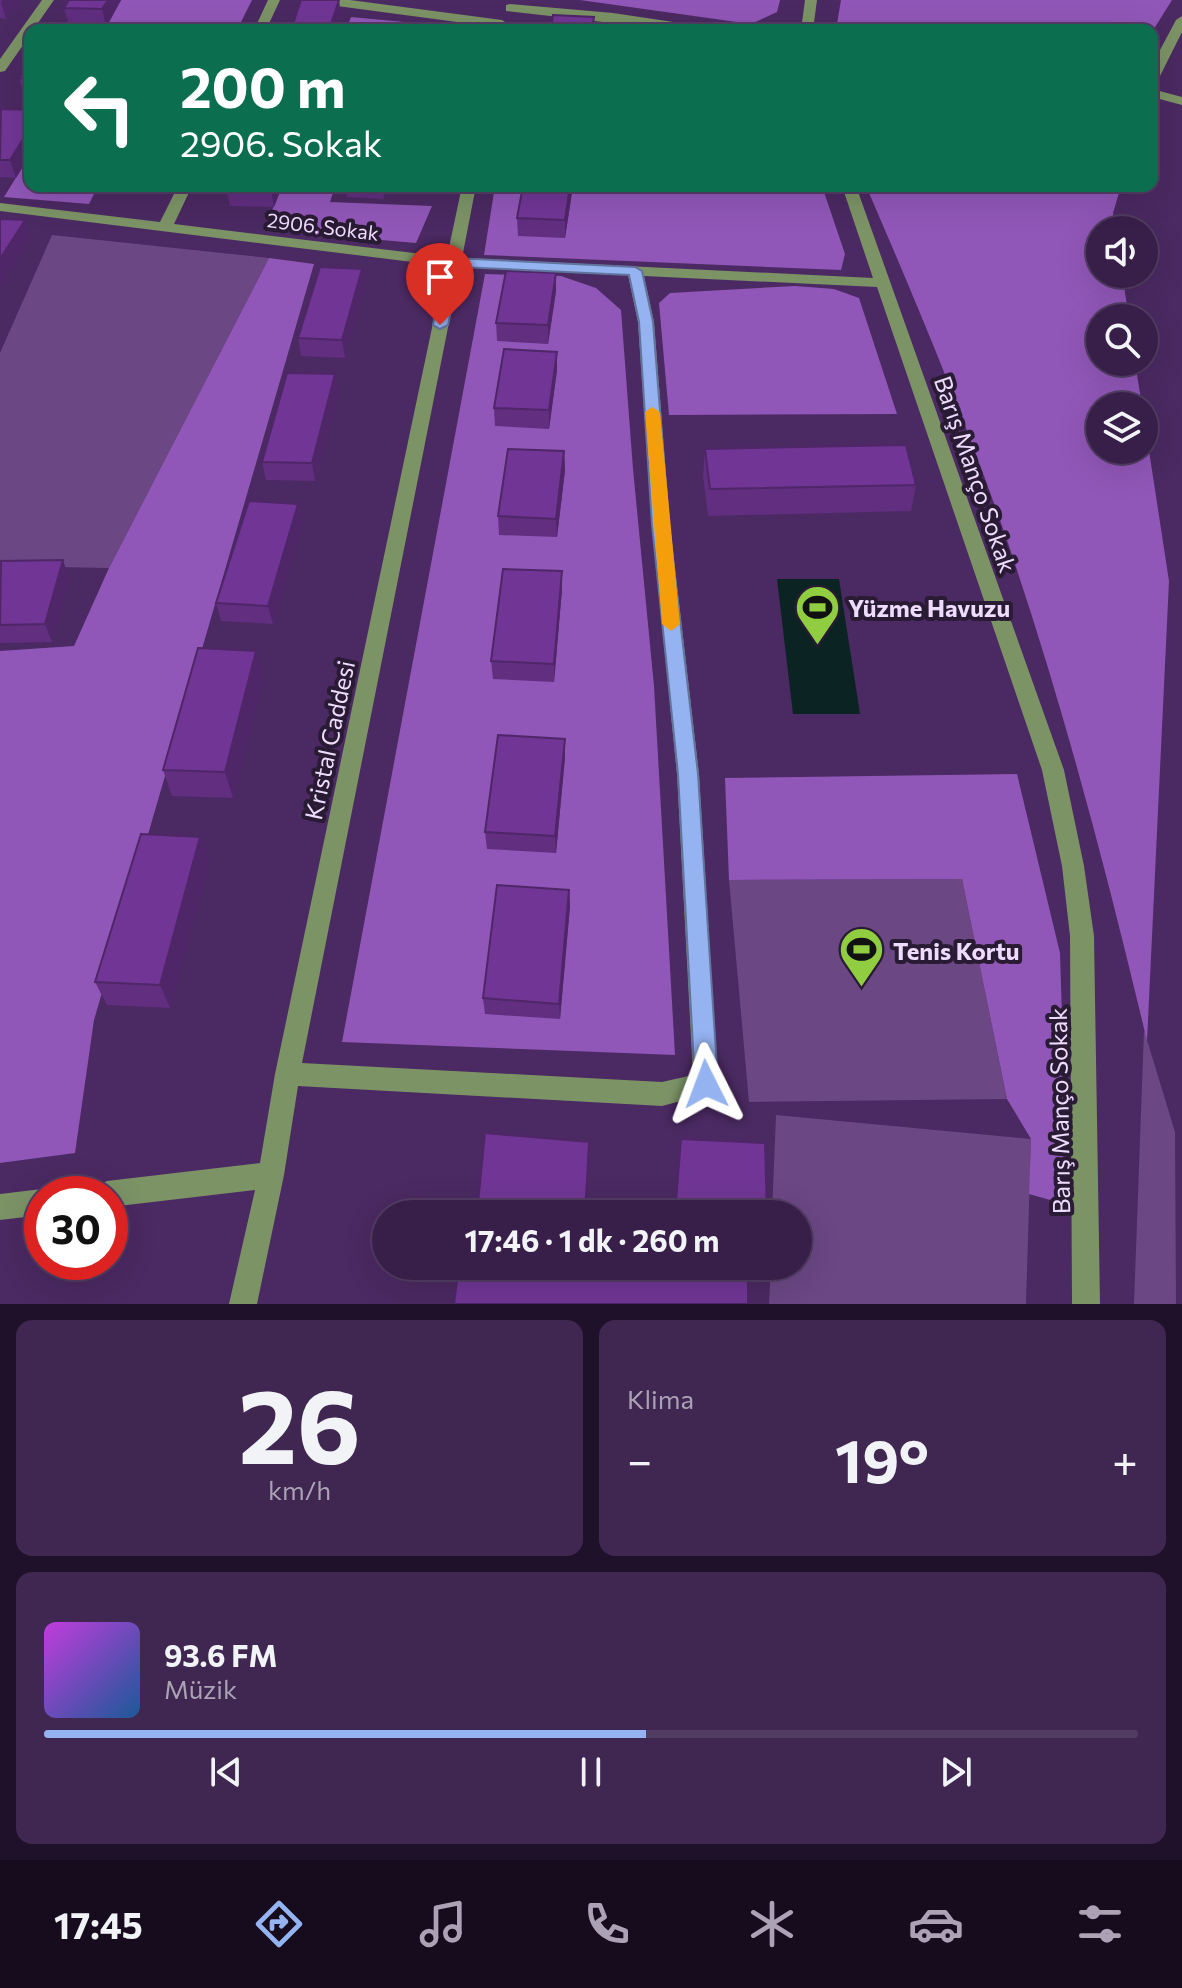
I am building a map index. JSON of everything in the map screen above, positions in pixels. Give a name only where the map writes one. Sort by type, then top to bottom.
[{"type":"street","points":[[31,24],[48,0]]},
{"type":"street","points":[[263,24],[274,0]]},
{"type":"street","points":[[322,0],[482,24]]},
{"type":"street","points":[[808,24],[811,0]]},
{"type":"street","points":[[503,24],[512,4],[660,24]]},
{"type":"street","points":[[1158,66],[1182,20]]},
{"type":"street","points":[[0,68],[24,34]]},
{"type":"street","points":[[1158,95],[1182,101]]},
{"type":"street","points":[[165,227],[182,192]]},
{"type":"street","name":"Kristal Caddesi","points":[[243,1304],[271,1175],[287,1074],[468,192]]},
{"type":"street","name":"Barış Manço Sokak","points":[[851,192],[1053,770],[1073,866],[1082,936],[1086,1304]]},
{"type":"street","name":"2906. Sokak","points":[[0,207],[453,262],[882,283]]},
{"type":"street","points":[[287,1074],[662,1094],[706,1084],[688,774],[661,525],[646,322],[635,271]]},
{"type":"street","points":[[128,1192],[271,1175]]},
{"type":"street","points":[[0,1207],[24,1204]]},
{"type":"shaded area","points":[[121,0],[252,0],[240,24],[108,24]]},
{"type":"shaded area","points":[[580,0],[780,0],[777,12],[751,24]]},
{"type":"shaded area","points":[[841,0],[1172,0],[1157,24],[837,24]]},
{"type":"shaded area","points":[[351,17],[426,24],[348,24]]},
{"type":"shaded area","points":[[24,165],[24,192],[95,192],[89,204],[4,197]]},
{"type":"shaded area","points":[[280,192],[333,192],[330,202],[432,206],[416,243],[264,230]]},
{"type":"shaded area","points":[[494,192],[824,192],[845,254],[841,270],[484,255]]},
{"type":"shaded area","points":[[869,192],[1119,192],[1113,216],[1086,216],[1086,288],[1124,288],[1127,304],[1086,304],[1086,376],[1137,376],[1140,392],[1086,392],[1086,464],[1151,464],[1169,581],[1147,1041],[1085,795],[1050,673],[1011,552],[942,368]]},
{"type":"shaded area","points":[[52,235],[269,258],[109,568],[0,566],[0,353]]},
{"type":"shaded area","points":[[269,258],[314,264],[94,1020],[75,1153],[0,1163],[0,651],[74,646],[109,568]]},
{"type":"shaded area","points":[[485,274],[561,276],[596,288],[621,310],[654,686],[675,1055],[342,1042]]},
{"type":"shaded area","points":[[795,286],[834,289],[859,298],[897,414],[669,415],[659,303],[670,293]]},
{"type":"shaded area","name":"Yüzme Havuzu","points":[[777,579],[839,579],[860,714],[793,714]]},
{"type":"shaded area","points":[[1017,774],[1060,953],[1068,1205],[1029,1194],[1031,1139],[1007,1099],[962,879],[729,880],[725,778]]},
{"type":"shaded area","name":"Tenis Kortu","points":[[962,879],[1007,1099],[749,1102],[729,880]]},
{"type":"shaded area","points":[[1144,1030],[1175,1132],[1176,1304],[1134,1304]]},
{"type":"shaded area","points":[[776,1115],[1031,1139],[1026,1304],[769,1304],[770,1280],[812,1280],[812,1200],[773,1200]]},
{"type":"building","points":[[69,0],[108,0],[102,9],[64,8]]},
{"type":"building","points":[[301,0],[339,0],[331,24],[293,24]]},
{"type":"building","points":[[553,15],[594,17],[593,24],[552,24]]},
{"type":"building","points":[[1,109],[24,110],[24,138],[10,160],[0,160]]},
{"type":"building","points":[[522,192],[569,192],[565,220],[517,218]]},
{"type":"building","points":[[0,219],[25,220],[0,259]]},
{"type":"building","points":[[320,267],[362,269],[342,340],[298,338]]},
{"type":"building","points":[[506,271],[556,273],[548,325],[496,323]]},
{"type":"building","points":[[504,349],[557,352],[549,410],[494,408]]},
{"type":"building","points":[[287,373],[335,374],[312,463],[262,462]]},
{"type":"building","points":[[906,445],[916,485],[710,489],[705,449]]},
{"type":"building","points":[[508,449],[564,451],[556,519],[498,516]]},
{"type":"building","points":[[249,501],[298,504],[268,606],[216,603]]},
{"type":"building","points":[[63,560],[45,624],[0,625],[1,561]]},
{"type":"building","points":[[503,569],[562,571],[554,664],[491,661]]},
{"type":"building","points":[[198,648],[256,651],[225,772],[163,770]]},
{"type":"building","points":[[498,735],[565,739],[555,836],[485,832]]},
{"type":"building","points":[[141,834],[200,837],[160,985],[95,982]]},
{"type":"building","points":[[497,885],[569,890],[559,1004],[483,998]]},
{"type":"building","points":[[485,1133],[589,1142],[586,1200],[478,1200]]},
{"type":"building","points":[[681,1139],[765,1143],[767,1200],[676,1200]]},
{"type":"building","points":[[457,1280],[748,1280],[748,1304],[454,1304]]},
{"type":"slow traffic","points":[[652,412],[671,624]]},
{"type":"place","name":"Yüzme Havuzu","points":[[817,646]]},
{"type":"place","name":"Tenis Kortu","points":[[862,989]]},
{"type":"route","points":[[440,325],[453,262],[635,271],[646,322],[661,525],[688,774],[706,1084]]}]
